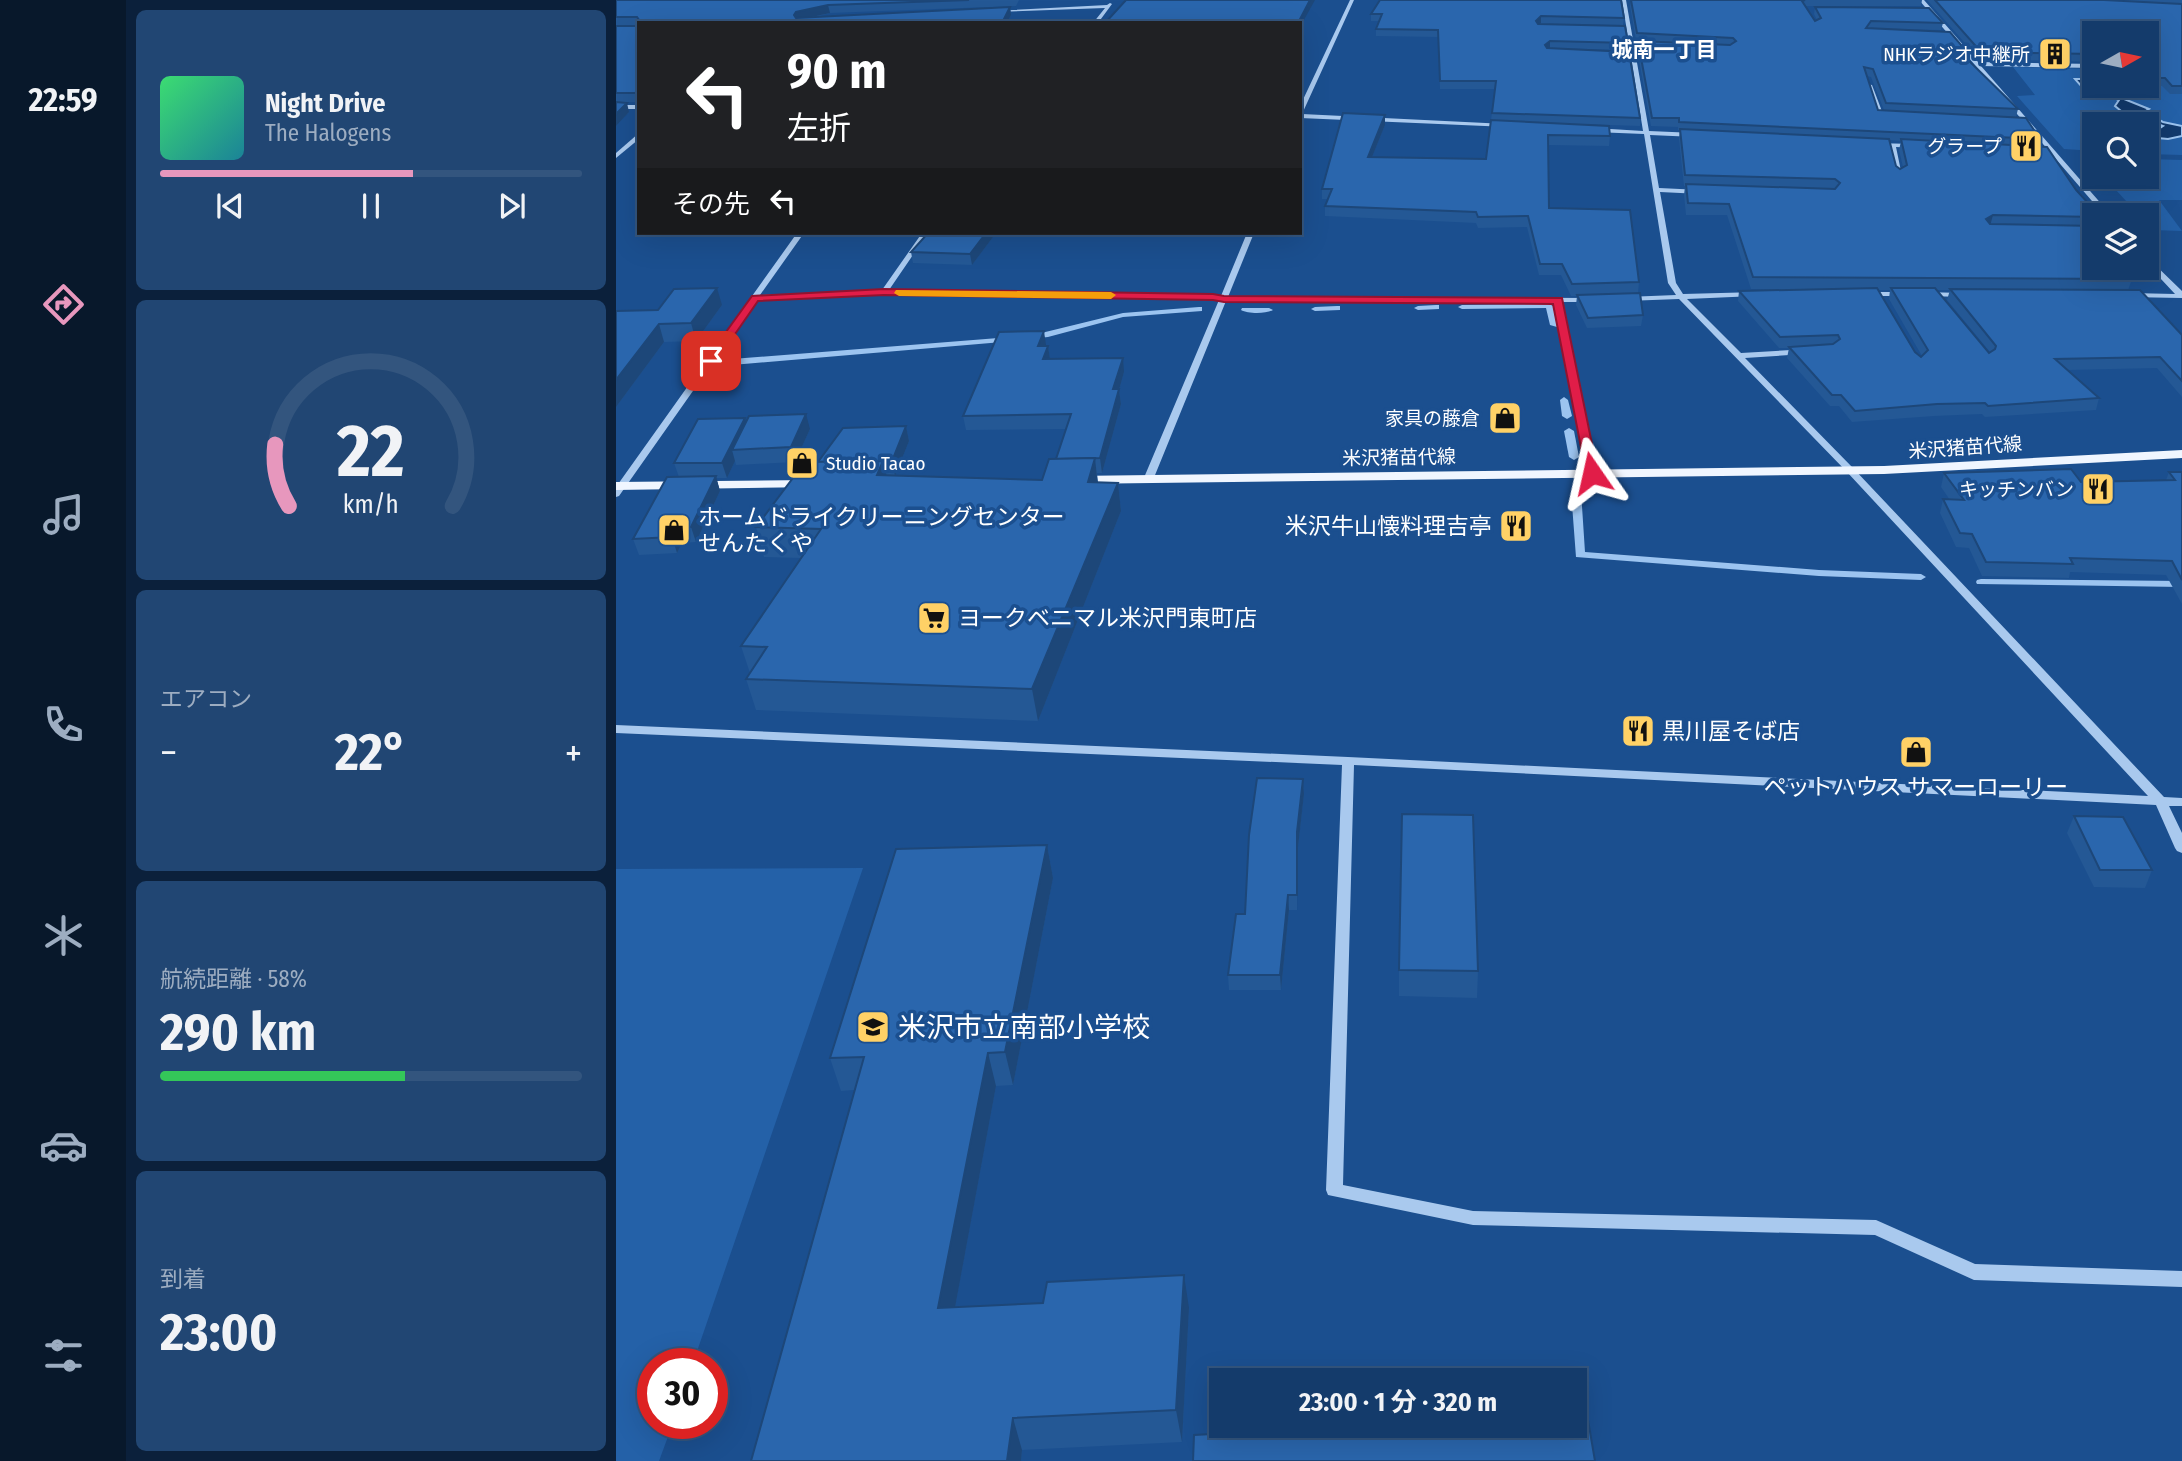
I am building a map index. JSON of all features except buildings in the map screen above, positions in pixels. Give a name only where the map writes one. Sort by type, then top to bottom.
[{"type":"main road","name":"米沢猪苗代線","points":[[1065,481],[1941,469],[2123,455],[2182,454]]},
{"type":"main road","points":[[618,489],[829,483]]},
{"type":"street","points":[[1097,21],[1114,0]]},
{"type":"street","points":[[1302,111],[1352,0]]},
{"type":"street","points":[[1921,0],[2097,203]]},
{"type":"street","points":[[1636,2],[1624,1],[1672,283],[1681,297],[1850,470],[2161,802],[2182,848]]},
{"type":"street","points":[[983,11],[1108,6]]},
{"type":"street","points":[[1919,11],[1932,11]]},
{"type":"street","points":[[1617,30],[1630,30]]},
{"type":"street","points":[[1938,35],[1952,35]]},
{"type":"street","points":[[1631,44],[1643,45]]},
{"type":"street","points":[[1977,64],[2082,66]]},
{"type":"street","points":[[1866,78],[1881,116],[1895,116]]},
{"type":"street","points":[[616,107],[637,107]]},
{"type":"street","points":[[1302,115],[1521,126]]},
{"type":"street","points":[[2013,121],[2026,122]]},
{"type":"street","points":[[1591,130],[1701,135]]},
{"type":"street","points":[[616,156],[637,137]]},
{"type":"street","points":[[1865,143],[1919,146]]},
{"type":"street","points":[[1892,145],[1899,176]]},
{"type":"street","points":[[2039,152],[2053,153]]},
{"type":"street","points":[[1656,190],[1710,192]]},
{"type":"street","points":[[618,489],[799,235]]},
{"type":"street","points":[[884,292],[924,235]]},
{"type":"street","points":[[1148,480],[1250,235]]},
{"type":"street","points":[[2159,272],[2182,296]]},
{"type":"street","points":[[755,298],[884,292],[1224,299],[1599,299]]},
{"type":"street","points":[[1613,299],[1765,294]]},
{"type":"street","points":[[1853,294],[1977,295]]},
{"type":"street","points":[[1879,294],[1886,306]]},
{"type":"street","points":[[1937,295],[1945,305]]},
{"type":"street","points":[[2113,295],[2182,296]]},
{"type":"street","points":[[1558,301],[1592,473]]},
{"type":"street","points":[[1739,356],[1818,350]]},
{"type":"street","points":[[616,729],[773,734],[2182,802]]},
{"type":"street","points":[[1348,761],[1334,1190],[1473,1218],[1877,1228],[1975,1272],[2182,1279]]},
{"type":"shaded area","points":[[2013,67],[2082,69],[2082,98],[2160,98],[2160,68],[2182,72],[2182,155],[2159,154],[2159,112],[2082,112],[2082,150],[2064,149],[2017,96],[2035,95]]},
{"type":"shaded area","points":[[2113,98],[2122,98],[2149,109],[2144,112],[2122,112],[2115,106],[2119,100]]},
{"type":"shaded area","points":[[2159,120],[2182,126],[2182,136],[2159,138],[2159,128],[2163,126],[2159,124]]},
{"type":"shaded area","points":[[2159,159],[2182,160],[2182,200],[2159,200],[2182,231],[2159,230],[2159,203],[2128,203],[2115,189],[2159,189]]},
{"type":"shaded area","points":[[863,868],[698,1348],[637,1348],[637,1439],[667,1439],[659,1461],[616,1461],[616,869]]},
{"type":"waterway","points":[[1462,307],[1549,306],[1554,325]]},
{"type":"waterway","points":[[1418,308],[1436,307]]},
{"type":"waterway","points":[[1315,309],[1337,308]]},
{"type":"waterway","points":[[1029,337],[1048,335],[1123,315],[1199,309]]},
{"type":"waterway","points":[[1245,310],[1269,310]]},
{"type":"waterway","points":[[732,362],[1011,339]]},
{"type":"waterway","points":[[1564,400],[1567,416]]},
{"type":"waterway","points":[[1569,431],[1574,457]]},
{"type":"waterway","points":[[1576,491],[1580,555],[1819,573],[1921,577]]},
{"type":"waterway","points":[[1981,582],[2182,584]]},
{"type":"slow traffic","points":[[899,293],[1111,295]]},
{"type":"place","name":"NHKラジオ中継所","points":[[2055,54]]},
{"type":"place","name":"グラープ","points":[[2026,146]]},
{"type":"place","name":"家具の藤倉","points":[[1505,418]]},
{"type":"place","name":"Studio Tacao","points":[[802,463]]},
{"type":"place","name":"キッチンバン","points":[[2098,489]]},
{"type":"place","name":"米沢牛山懐料理吉亭","points":[[1516,526]]},
{"type":"place","name":"ホームドライクリーニングセンター せんたくや","points":[[674,530]]},
{"type":"place","name":"ヨークベニマル米沢門東町店","points":[[934,618]]},
{"type":"place","name":"黒川屋そば店","points":[[1638,731]]},
{"type":"place","name":"ペットハウス サマーローリー","points":[[1916,752]]},
{"type":"place","name":"米沢市立南部小学校","points":[[873,1027]]},
{"type":"district","name":"城南一丁目","points":[[1664,50]]},
{"type":"route","points":[[711,361],[755,298],[884,292],[1224,299],[1558,301],[1592,473]]}]
